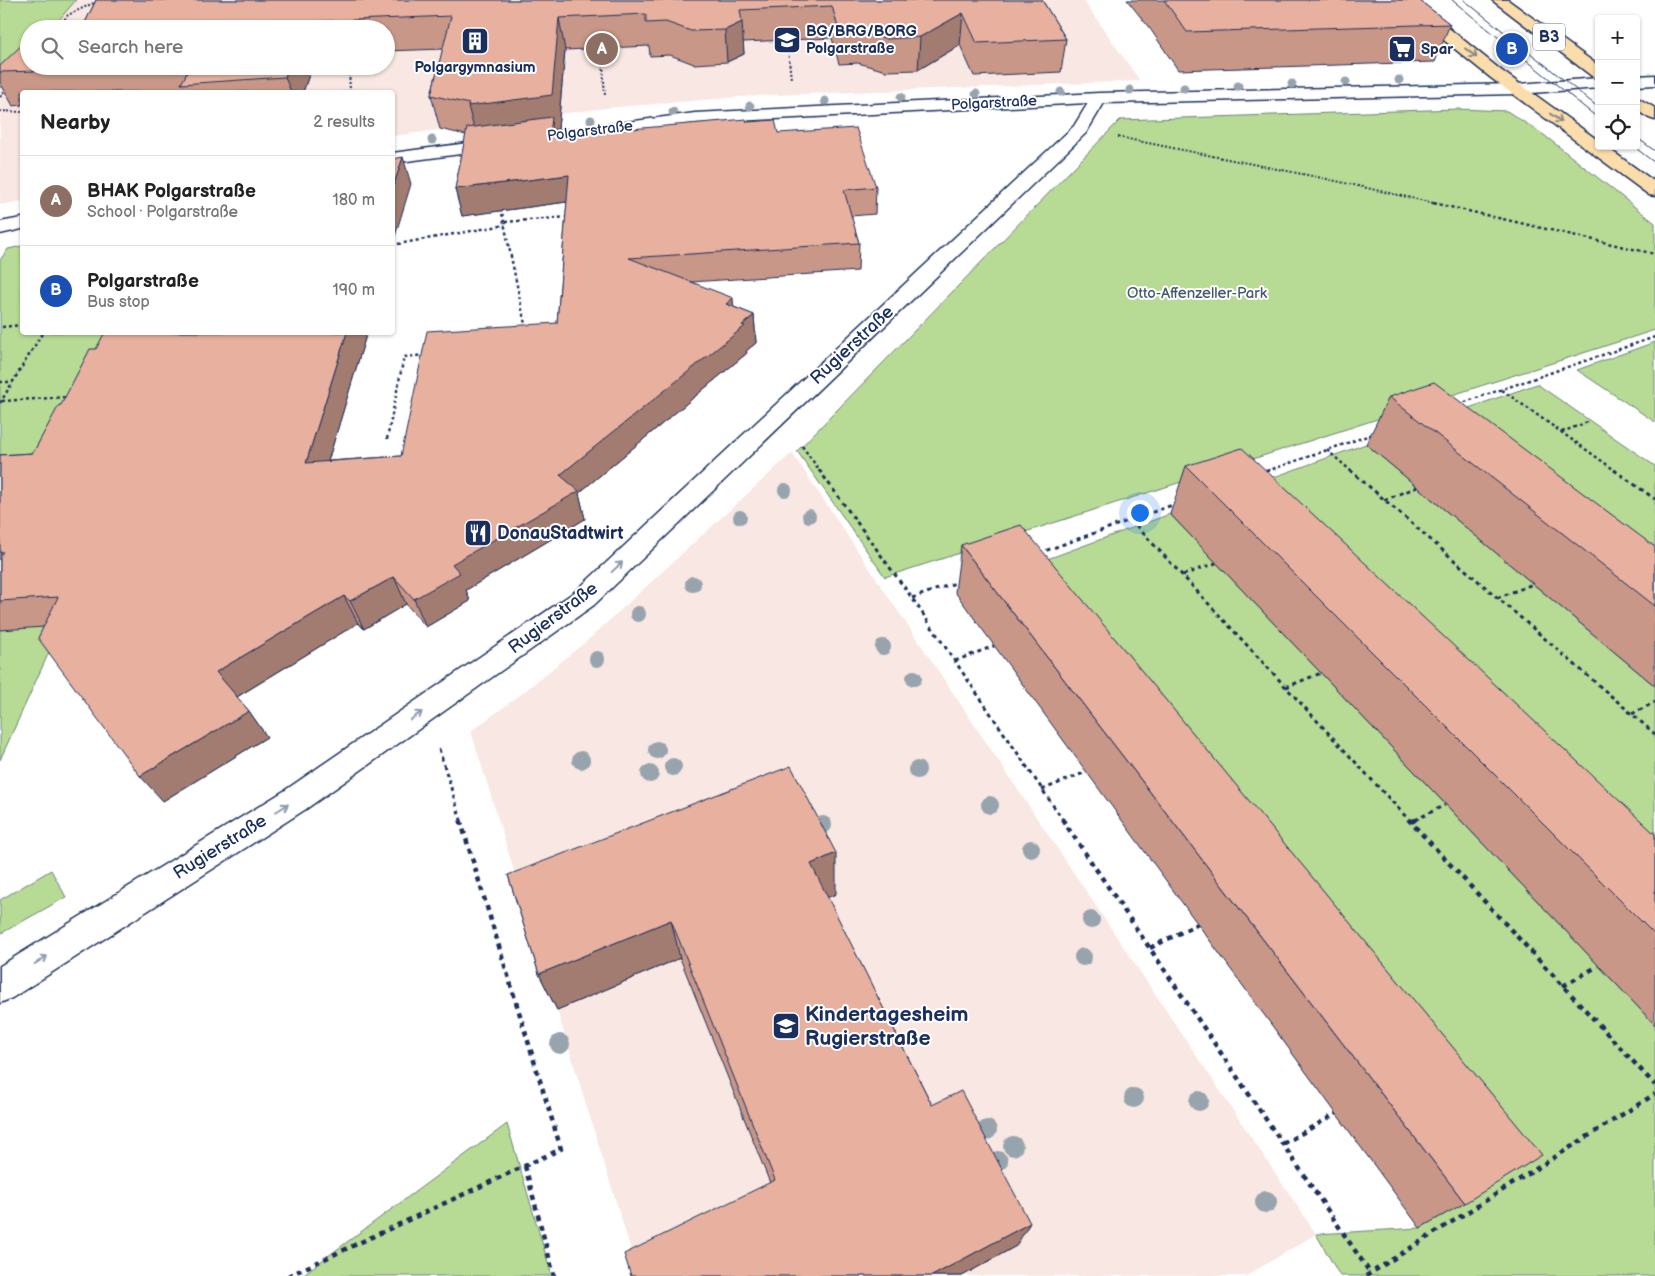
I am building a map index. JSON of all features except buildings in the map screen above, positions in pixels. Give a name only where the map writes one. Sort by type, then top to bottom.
[{"type":"main road","points":[[1406,0],[1517,89],[1655,191]]},
{"type":"main road","name":"B3","points":[[1499,0],[1595,71]]},
{"type":"main road","points":[[1640,105],[1655,115]]},
{"type":"street","points":[[1640,81],[1655,80]]},
{"type":"street","name":"Polgarstraße","points":[[395,158],[695,118],[1098,98],[1517,89],[1595,83]]},
{"type":"street","name":"Rugierstraße","points":[[0,986],[295,800],[585,598],[1080,129],[1098,98]]},
{"type":"street","points":[[0,228],[20,224]]},
{"type":"path","points":[[64,20],[68,15],[100,0]]},
{"type":"path","points":[[787,40],[791,85]]},
{"type":"path","points":[[602,49],[605,98]]},
{"type":"path","points":[[349,75],[350,90]]},
{"type":"path","points":[[0,97],[12,83]]},
{"type":"path","points":[[0,111],[17,112]]},
{"type":"path","points":[[14,116],[17,112]]},
{"type":"path","points":[[1113,136],[1327,179],[1655,254]]},
{"type":"path","points":[[500,202],[526,332]]},
{"type":"path","points":[[395,244],[505,223],[574,217]]},
{"type":"path","points":[[2,327],[20,325]]},
{"type":"path","points":[[1,402],[42,335]]},
{"type":"path","points":[[1457,404],[1655,338]]},
{"type":"path","points":[[387,439],[404,357],[433,354]]},
{"type":"path","points":[[0,382],[13,382]]},
{"type":"path","points":[[1502,389],[1655,499]]},
{"type":"path","points":[[1,402],[70,397]]},
{"type":"path","points":[[1562,432],[1590,421]]},
{"type":"path","points":[[1262,473],[1378,432]]},
{"type":"path","points":[[800,443],[912,598],[1283,1144],[1368,1275],[1655,1094]]},
{"type":"path","points":[[1326,450],[1655,734]]},
{"type":"path","points":[[1384,500],[1417,487]]},
{"type":"path","points":[[1031,556],[1178,503]]},
{"type":"path","points":[[1131,520],[1655,1085]]},
{"type":"path","points":[[1182,575],[1216,562]]},
{"type":"path","points":[[912,598],[967,579]]},
{"type":"path","points":[[1497,598],[1533,584]]},
{"type":"path","points":[[955,661],[994,646]]},
{"type":"path","points":[[1286,687],[1321,673]]},
{"type":"path","points":[[1632,714],[1655,702]]},
{"type":"path","points":[[288,1276],[561,1149],[437,743]]},
{"type":"path","points":[[1042,790],[1086,772]]},
{"type":"path","points":[[1411,822],[1445,804]]},
{"type":"path","points":[[1150,948],[1198,924]]},
{"type":"path","points":[[1563,986],[1598,966]]},
{"type":"path","points":[[1283,1144],[1336,1113]]},
{"type":"path","points":[[525,1166],[554,1276]]},
{"type":"shaded area","points":[[76,0],[1083,0],[1140,81],[752,96],[605,108],[395,136],[395,90],[20,90],[20,201],[0,205],[0,88],[20,65],[20,75],[395,75],[395,20],[59,20]]},
{"type":"shaded area","points":[[792,453],[1316,1234],[1246,1276],[639,1276],[471,731],[519,696],[588,640]]},
{"type":"green space","points":[[0,0],[76,0],[59,20],[20,20],[20,65],[0,88]]},
{"type":"green space","name":"Otto-Affenzeller-Park","points":[[1458,109],[1507,111],[1544,135],[1655,223],[1655,330],[885,577],[797,451],[1120,120]]},
{"type":"green space","points":[[20,246],[20,335],[193,335],[0,760],[0,260],[8,249]]},
{"type":"green space","points":[[1655,342],[1655,422],[1577,370]]},
{"type":"green space","points":[[1537,384],[1655,466],[1655,625],[1409,429]]},
{"type":"green space","points":[[1366,444],[1655,686],[1655,921],[1224,495]]},
{"type":"green space","points":[[1170,514],[1655,1025],[1655,1276],[1340,1276],[1316,1234],[1420,1228],[1493,1183],[1012,572]]},
{"type":"green space","points":[[51,870],[66,897],[0,934],[0,900]]},
{"type":"green space","points":[[507,1124],[552,1276],[301,1276]]},
{"type":"tram line","points":[[1452,0],[1595,116]]},
{"type":"tram line","points":[[1464,0],[1595,105]]},
{"type":"tram line","points":[[1640,140],[1655,151]]},
{"type":"tram line","points":[[1638,150],[1655,163]]},
{"type":"place","name":"BG/BRG/BORG Polgarstraße","points":[[787,40]]},
{"type":"place","name":"Polgargymnasium","points":[[475,41]]},
{"type":"place","name":"BHAK Polgarstraße","points":[[602,49]]},
{"type":"place","name":"Spar","points":[[1402,49]]},
{"type":"place","name":"Polgarstraße","points":[[1512,49]]},
{"type":"place","name":"DonauStadtwirt","points":[[478,533]]},
{"type":"place","name":"Kindertagesheim Rugierstraße","points":[[786,1026]]}]
